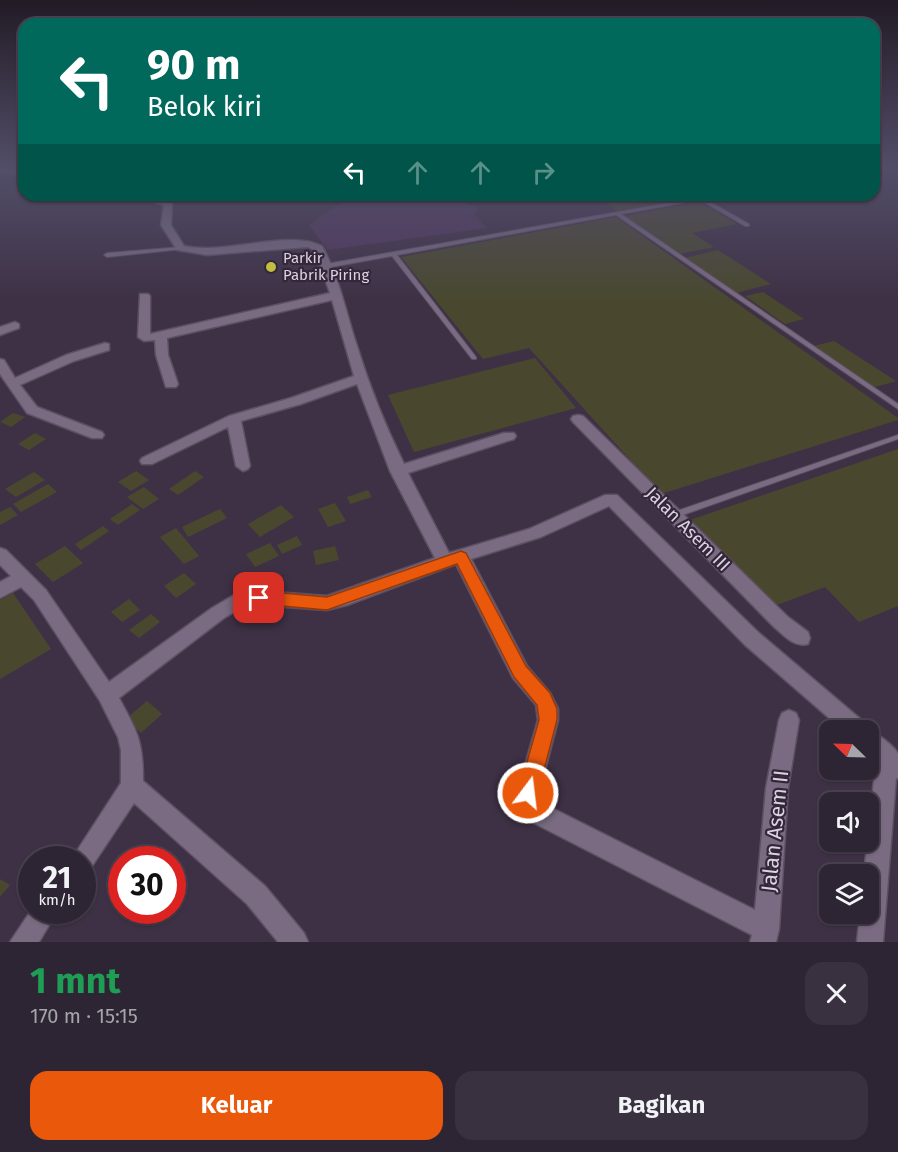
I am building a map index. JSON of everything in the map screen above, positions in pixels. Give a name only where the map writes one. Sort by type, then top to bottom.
[{"type":"street","points":[[168,213],[166,225],[181,248],[208,251],[305,243],[318,248],[337,295],[360,378],[398,471],[520,672],[543,699],[548,709],[548,720],[528,793],[529,803],[534,811],[765,935]]},
{"type":"street","points":[[144,296],[144,337],[161,336],[337,295]]},
{"type":"street","points":[[0,331],[15,326]]},
{"type":"street","points":[[161,336],[162,355],[171,384]]},
{"type":"street","points":[[12,384],[70,358],[105,346]]},
{"type":"street","points":[[0,363],[12,384],[32,410],[96,435]]},
{"type":"street","points":[[147,461],[234,419],[296,401],[360,378]]},
{"type":"street","points":[[234,419],[243,466]]},
{"type":"street","name":"Jalan Asem III","points":[[578,419],[781,622],[801,638]]},
{"type":"street","points":[[398,471],[509,436]]},
{"type":"street","points":[[107,695],[218,613],[240,600],[259,598],[327,603],[535,533],[610,499],[752,639],[846,720]]},
{"type":"street","points":[[0,554],[40,595],[107,695],[128,735],[132,750],[132,786],[92,846]]},
{"type":"street","points":[[0,591],[24,577]]},
{"type":"street","name":"Jalan Asem II","points":[[765,935],[777,788],[789,720]]},
{"type":"street","points":[[870,942],[892,761],[879,749]]},
{"type":"street","points":[[132,786],[256,895],[295,942]]},
{"type":"street","points":[[23,942],[36,924]]},
{"type":"lane","points":[[326,266],[616,213],[898,407]]},
{"type":"lane","points":[[726,213],[747,225]]},
{"type":"lane","points":[[107,255],[181,248]]},
{"type":"lane","points":[[393,253],[474,358]]},
{"type":"lane","points":[[674,515],[898,438]]},
{"type":"shaded area","points":[[326,213],[475,213],[487,228],[328,250],[309,225]]},
{"type":"building","points":[[640,213],[718,213],[737,224],[692,233],[714,247],[679,254],[624,216]]},
{"type":"building","points":[[616,217],[898,420],[661,494],[529,348],[483,359],[401,257]]},
{"type":"building","points":[[718,250],[771,284],[736,293],[684,258]]},
{"type":"building","points":[[763,292],[804,319],[785,324],[745,296]]},
{"type":"building","points":[[834,341],[896,381],[872,388],[814,346]]},
{"type":"building","points":[[535,358],[576,408],[414,452],[388,395]]},
{"type":"building","points":[[13,413],[25,417],[11,427],[0,422]]},
{"type":"building","points":[[35,433],[46,439],[29,450],[18,444]]},
{"type":"building","points":[[898,449],[898,606],[859,622],[825,587],[774,606],[690,520]]},
{"type":"building","points":[[136,471],[149,480],[131,491],[118,482]]},
{"type":"building","points":[[195,471],[204,477],[178,495],[169,489]]},
{"type":"building","points":[[34,472],[45,480],[16,497],[5,489]]},
{"type":"building","points":[[48,484],[57,492],[21,512],[13,504]]},
{"type":"building","points":[[144,487],[159,499],[143,509],[127,497]]},
{"type":"building","points":[[368,490],[372,497],[350,504],[347,497]]},
{"type":"building","points":[[335,503],[346,521],[328,527],[318,509]]},
{"type":"building","points":[[132,504],[140,510],[118,525],[110,519]]},
{"type":"building","points":[[281,505],[294,517],[260,537],[248,524]]},
{"type":"building","points":[[10,507],[18,515],[0,525],[0,512]]},
{"type":"building","points":[[220,509],[227,518],[188,537],[182,527]]},
{"type":"building","points":[[103,526],[109,531],[81,550],[75,544]]},
{"type":"building","points":[[176,528],[199,556],[184,564],[160,537]]},
{"type":"building","points":[[297,536],[302,545],[282,554],[277,545]]},
{"type":"building","points":[[270,543],[279,556],[255,567],[246,554]]},
{"type":"building","points":[[65,546],[83,563],[53,582],[35,564]]},
{"type":"building","points":[[335,546],[339,560],[316,565],[313,551]]},
{"type":"building","points":[[184,573],[196,584],[176,598],[164,586]]},
{"type":"building","points":[[13,593],[51,649],[0,679],[0,600]]},
{"type":"building","points":[[129,599],[140,610],[122,622],[111,612]]},
{"type":"building","points":[[151,614],[160,622],[139,638],[129,630]]},
{"type":"building","points":[[147,701],[162,714],[141,733],[126,719]]},
{"type":"building","points":[[0,879],[10,885],[0,897]]},
{"type":"place","name":"Parkir Pabrik Piring","points":[[271,267]]},
{"type":"route","points":[[259,598],[327,603],[461,557],[520,672],[543,699],[548,709],[548,720],[528,793]]}]
